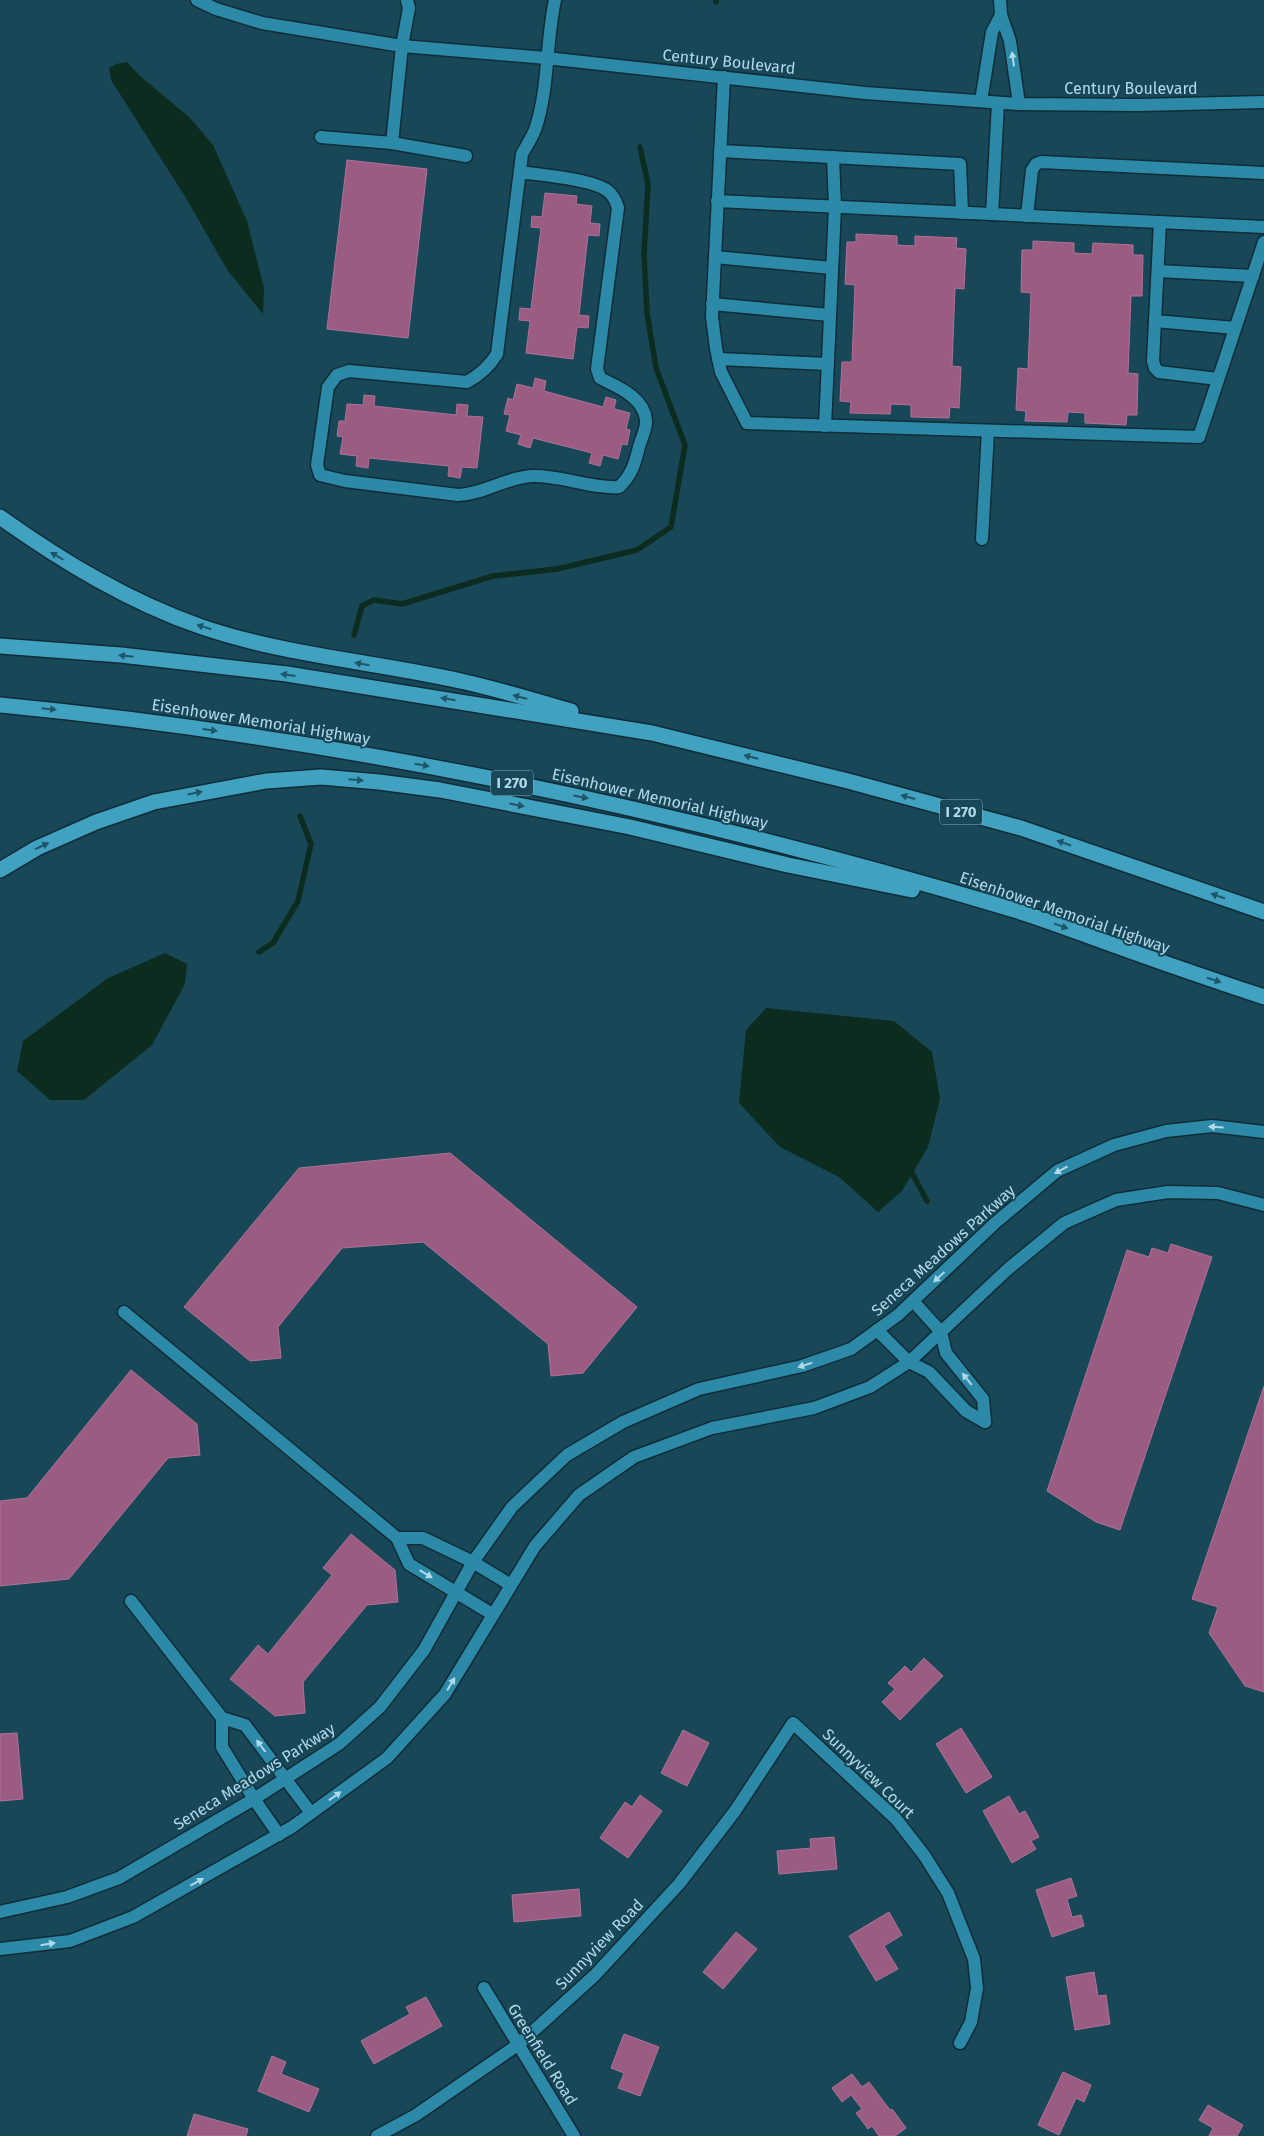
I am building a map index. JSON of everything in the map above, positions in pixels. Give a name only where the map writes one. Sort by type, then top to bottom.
[{"type":"highway","points":[[0,517],[51,553],[98,580],[154,607],[203,627],[293,651],[465,682],[652,733]]},
{"type":"highway","name":"I 270","points":[[0,646],[121,655],[287,674],[652,733],[848,781],[1021,828],[1264,912]]},
{"type":"highway","name":"Eisenhower Memorial Highway","points":[[0,705],[111,716],[263,737],[454,771],[633,807],[793,846],[1015,910],[1166,964],[1264,996]]},
{"type":"highway","points":[[0,870],[38,848],[96,822],[154,802],[266,781],[321,777],[440,790],[630,827],[788,865],[1015,910]]},
{"type":"street","name":"Century Boulevard","points":[[197,0],[216,10],[262,23],[402,46],[724,76],[866,93],[1019,104],[1139,105],[1264,102]]},
{"type":"street","points":[[392,143],[402,46],[409,8],[407,0]]},
{"type":"street","points":[[520,172],[596,184],[608,190],[615,198],[618,208],[597,369],[600,378],[631,396],[642,409],[646,421],[634,468],[628,478],[620,487],[606,488],[565,478],[530,476],[472,495],[458,495],[345,481],[320,475],[317,465],[328,387],[338,376],[349,371],[467,382],[482,374],[497,354],[522,154],[536,128],[542,104],[546,58],[555,0]]},
{"type":"street","points":[[1000,0],[1001,15],[1010,41],[1019,104]]},
{"type":"street","points":[[981,101],[992,32],[1001,15]]},
{"type":"street","points":[[724,76],[712,318],[718,359],[722,372],[747,423],[1199,438],[1264,242]]},
{"type":"street","points":[[992,214],[998,103]]},
{"type":"street","points":[[321,137],[392,143],[466,156]]},
{"type":"street","points":[[720,151],[960,164],[962,213]]},
{"type":"street","points":[[825,426],[835,207],[833,157]]},
{"type":"street","points":[[1027,216],[1032,170],[1036,164],[1042,162],[1264,173]]},
{"type":"street","points":[[717,201],[1264,227]]},
{"type":"street","points":[[1160,222],[1155,321],[1155,368],[1159,372],[1218,379]]},
{"type":"street","points":[[715,256],[832,268]]},
{"type":"street","points":[[1158,271],[1253,276]]},
{"type":"street","points":[[712,304],[830,315]]},
{"type":"street","points":[[1155,321],[1235,328]]},
{"type":"street","points":[[718,359],[828,364]]},
{"type":"street","points":[[982,539],[988,431]]},
{"type":"street","name":"Seneca Meadows Parkway","points":[[0,1912],[67,1897],[119,1878],[254,1799],[339,1744],[380,1707],[424,1650],[473,1562],[512,1507],[566,1455],[623,1422],[699,1389],[802,1366],[851,1349],[913,1301],[996,1223],[1057,1171],[1114,1145],[1166,1131],[1212,1126],[1264,1132]]},
{"type":"street","points":[[0,1949],[70,1941],[133,1917],[279,1835],[387,1758],[445,1694],[535,1546],[578,1495],[634,1457],[712,1428],[814,1408],[870,1387],[909,1362],[1008,1269],[1064,1223],[1116,1200],[1168,1192],[1218,1193],[1264,1204]]},
{"type":"street","points":[[877,1330],[909,1362],[929,1372],[966,1411],[985,1422],[983,1399],[946,1353],[941,1332],[913,1301]]},
{"type":"street","points":[[124,1312],[397,1538],[409,1564],[492,1614]]},
{"type":"street","points":[[397,1538],[423,1538],[473,1562],[511,1584]]},
{"type":"street","points":[[131,1601],[222,1718],[245,1725],[311,1813]]},
{"type":"street","points":[[222,1718],[222,1747],[279,1835]]},
{"type":"street","name":"Sunnyview Court","points":[[793,1722],[896,1819],[924,1855],[948,1894],[974,1959],[977,1988],[971,2022],[960,2043]]},
{"type":"street","name":"Sunnyview Road","points":[[377,2136],[416,2115],[519,2044],[596,1975],[679,1884],[735,1811],[793,1722]]},
{"type":"street","name":"Greenfield Road","points":[[484,1988],[574,2136]]},
{"type":"shaded area","points":[[127,62],[139,75],[190,118],[213,145],[247,221],[264,288],[263,314],[228,271],[186,198],[111,80],[109,68],[116,64]]},
{"type":"shaded area","points":[[165,953],[187,964],[185,984],[152,1045],[84,1100],[50,1100],[17,1071],[23,1041],[108,978]]},
{"type":"shaded area","points":[[766,1008],[894,1021],[932,1052],[940,1099],[928,1147],[902,1191],[878,1212],[839,1177],[780,1147],[739,1103],[746,1030]]},
{"type":"building","points":[[347,160],[427,169],[408,338],[327,329]]},
{"type":"building","points":[[545,193],[577,196],[576,204],[592,206],[590,223],[600,224],[599,236],[588,235],[579,315],[589,316],[588,328],[577,327],[573,359],[526,353],[530,321],[519,320],[520,308],[531,309],[541,228],[531,227],[532,216],[542,217]]},
{"type":"building","points":[[856,234],[897,236],[897,245],[915,246],[915,236],[957,238],[956,248],[966,249],[964,289],[955,288],[952,366],[961,367],[959,408],[950,407],[949,418],[911,417],[911,405],[891,404],[890,414],[850,413],[851,402],[840,401],[842,362],[852,362],[855,285],[845,284],[847,242],[856,242]]},
{"type":"building","points":[[1033,241],[1074,243],[1074,253],[1092,254],[1093,243],[1133,245],[1133,255],[1143,255],[1142,296],[1131,296],[1128,373],[1138,374],[1137,415],[1127,415],[1126,425],[1085,423],[1085,413],[1068,412],[1067,422],[1025,421],[1026,411],[1016,410],[1018,368],[1028,369],[1031,293],[1021,292],[1022,250],[1033,250]]},
{"type":"building","points":[[535,378],[546,381],[544,391],[603,407],[606,397],[616,400],[614,409],[630,413],[626,429],[630,430],[627,445],[622,444],[618,459],[603,455],[600,466],[589,463],[592,453],[533,438],[530,448],[518,444],[521,435],[506,431],[510,415],[504,414],[508,398],[513,400],[517,384],[533,388]]},
{"type":"building","points":[[364,395],[375,396],[374,406],[456,415],[457,404],[468,405],[467,416],[483,417],[477,468],[462,467],[460,478],[448,476],[449,466],[369,458],[368,468],[356,466],[357,456],[340,454],[343,437],[337,436],[339,421],[345,421],[347,404],[363,405]]},
{"type":"building","points":[[450,1153],[637,1307],[583,1373],[551,1376],[548,1344],[423,1242],[342,1248],[278,1327],[281,1358],[250,1361],[184,1307],[299,1168]]},
{"type":"building","points":[[1171,1244],[1212,1257],[1120,1530],[1096,1522],[1047,1491],[1127,1250],[1149,1257],[1152,1248],[1168,1253]]},
{"type":"building","points":[[131,1370],[197,1424],[200,1455],[168,1458],[69,1579],[0,1586],[0,1501],[27,1498]]},
{"type":"building","points":[[1264,1386],[1264,1692],[1245,1686],[1209,1633],[1218,1607],[1192,1599]]},
{"type":"building","points":[[351,1534],[395,1570],[398,1602],[367,1605],[303,1682],[305,1713],[275,1716],[230,1679],[258,1645],[268,1654],[332,1575],[323,1568]]},
{"type":"building","points":[[924,1658],[943,1676],[900,1720],[882,1702],[895,1689],[888,1683],[905,1666],[911,1672]]},
{"type":"building","points":[[961,1728],[992,1777],[966,1793],[936,1744]]},
{"type":"building","points":[[683,1730],[709,1743],[687,1786],[661,1773]]},
{"type":"building","points":[[17,1733],[23,1799],[0,1801],[0,1734]]},
{"type":"building","points":[[640,1795],[662,1811],[628,1858],[600,1838],[625,1802],[632,1807]]},
{"type":"building","points":[[1009,1796],[1019,1814],[1025,1811],[1039,1837],[1031,1841],[1036,1849],[1012,1863],[983,1811]]},
{"type":"building","points":[[834,1837],[837,1869],[779,1874],[777,1851],[811,1848],[810,1839]]},
{"type":"building","points":[[1071,1878],[1077,1896],[1067,1899],[1072,1917],[1081,1915],[1084,1926],[1052,1937],[1036,1890]]},
{"type":"building","points":[[579,1889],[581,1916],[514,1922],[512,1895]]},
{"type":"building","points":[[889,1912],[902,1935],[884,1946],[898,1969],[876,1981],[849,1936]]},
{"type":"building","points":[[736,1932],[757,1949],[723,1989],[703,1972]]},
{"type":"building","points":[[1094,1972],[1098,1996],[1106,1995],[1110,2024],[1075,2030],[1066,1977]]},
{"type":"building","points":[[426,1997],[442,2026],[374,2064],[361,2041],[410,2014],[406,2007]]},
{"type":"building","points":[[624,2034],[659,2047],[640,2096],[618,2088],[624,2073],[611,2068]]},
{"type":"building","points":[[272,2056],[286,2062],[281,2074],[319,2089],[309,2112],[258,2091]]},
{"type":"building","points":[[1063,2072],[1091,2085],[1084,2102],[1076,2098],[1059,2135],[1038,2125]]},
{"type":"building","points":[[852,2074],[862,2087],[869,2082],[906,2128],[895,2136],[879,2136],[872,2126],[868,2129],[856,2113],[862,2109],[851,2095],[842,2102],[832,2088]]},
{"type":"building","points":[[1208,2105],[1243,2125],[1237,2136],[1209,2136],[1213,2128],[1199,2120]]},
{"type":"building","points":[[194,2114],[248,2129],[246,2136],[187,2136]]},
{"type":"waterway","points":[[354,635],[362,606],[374,600],[402,604],[493,576],[557,569],[637,550],[671,527],[685,445],[656,368],[647,313],[644,254],[648,184],[640,147]]},
{"type":"waterway","points":[[259,952],[273,943],[298,901],[311,844],[300,816]]},
{"type":"waterway","points":[[912,1173],[927,1201]]}]
